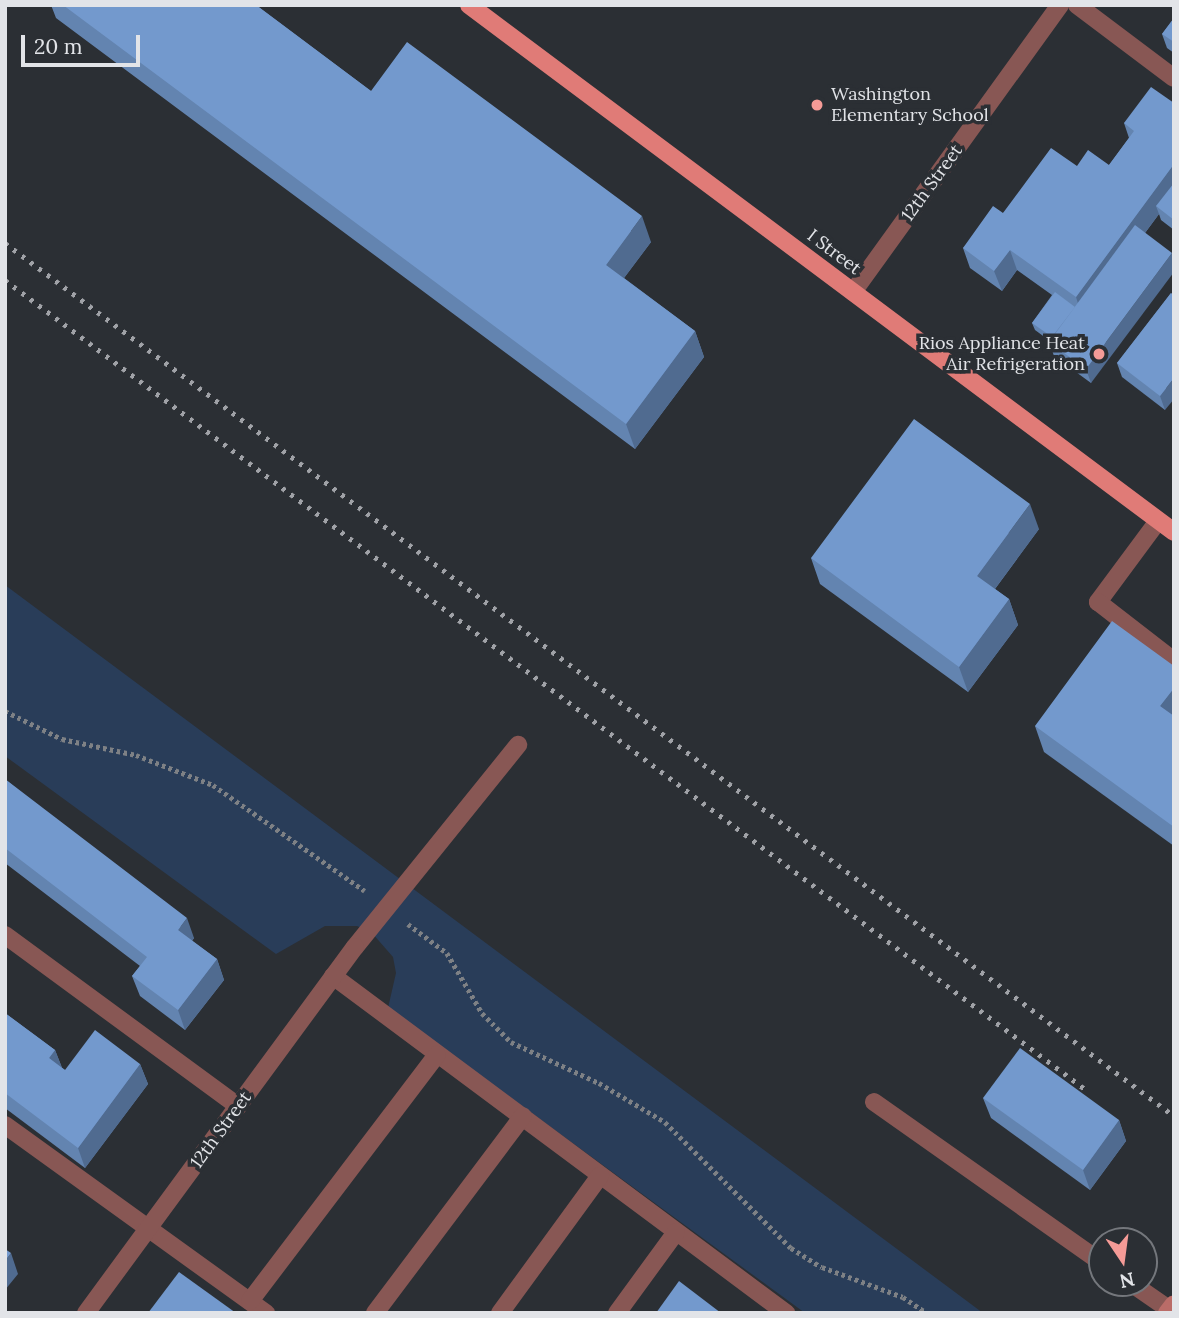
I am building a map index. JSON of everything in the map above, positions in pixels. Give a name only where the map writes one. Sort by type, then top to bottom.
[{"type":"main road","name":"I Street","points":[[470,5],[1174,533]]},
{"type":"street","name":"12th Street","points":[[853,292],[1060,5]]},
{"type":"street","points":[[1077,5],[1174,78]]},
{"type":"street","points":[[1158,521],[1098,602],[1174,660]]},
{"type":"street","name":"12th Street","points":[[86,1313],[386,906],[518,745]]},
{"type":"street","points":[[5,935],[238,1106]]},
{"type":"street","points":[[333,976],[786,1313]]},
{"type":"street","points":[[250,1301],[437,1055]]},
{"type":"street","points":[[874,1102],[1088,1252]]},
{"type":"street","points":[[375,1313],[523,1116]]},
{"type":"street","points":[[5,1125],[266,1313]]},
{"type":"street","points":[[500,1313],[600,1176]]},
{"type":"street","points":[[617,1313],[676,1232]]},
{"type":"street","points":[[1152,1297],[1170,1309]]},
{"type":"path","points":[[5,711],[62,739],[136,755],[213,785],[386,906],[447,953],[482,1013],[511,1042],[599,1083],[665,1122],[791,1248],[822,1268],[903,1297],[927,1313]]},
{"type":"shaded area","points":[[5,585],[983,1313],[805,1313],[388,1008],[396,973],[393,957],[372,933],[357,926],[325,926],[276,954],[5,756]]},
{"type":"building","points":[[63,5],[256,5],[371,91],[407,42],[642,216],[606,265],[695,331],[626,424]]},
{"type":"building","points":[[1174,18],[1174,42],[1162,34]]},
{"type":"building","points":[[1151,87],[1174,103],[1174,164],[1076,297],[1010,250],[994,271],[963,248],[993,206],[1003,213],[1051,148],[1077,166],[1088,150],[1109,165],[1134,131],[1124,123]]},
{"type":"building","points":[[1174,183],[1174,220],[1156,206]]},
{"type":"building","points":[[1135,225],[1172,253],[1086,369],[1049,342]]},
{"type":"building","points":[[1055,292],[1075,307],[1052,337],[1032,323]]},
{"type":"building","points":[[1171,293],[1174,295],[1174,378],[1160,396],[1117,363]]},
{"type":"building","points":[[914,419],[1030,504],[977,576],[1009,599],[959,667],[811,558]]},
{"type":"building","points":[[1112,621],[1174,666],[1174,688],[1160,706],[1174,716],[1174,827],[1035,726]]},
{"type":"building","points":[[5,779],[187,918],[178,930],[217,959],[178,1010],[132,976],[147,957],[5,848]]},
{"type":"building","points":[[5,1013],[55,1050],[49,1058],[65,1070],[95,1030],[140,1064],[78,1148],[5,1093]]},
{"type":"building","points":[[1020,1048],[1119,1120],[1083,1170],[983,1098]]},
{"type":"building","points":[[5,1249],[11,1253],[5,1261]]},
{"type":"building","points":[[179,1272],[236,1313],[148,1313]]},
{"type":"building","points":[[679,1281],[721,1313],[656,1313]]},
{"type":"railway","points":[[5,243],[1174,1116]]},
{"type":"railway","points":[[5,280],[1086,1090]]},
{"type":"place","name":"Washington Elementary School","points":[[817,105]]},
{"type":"place","name":"Rios Appliance Heat Air Refrigeration","points":[[1099,354]]}]
